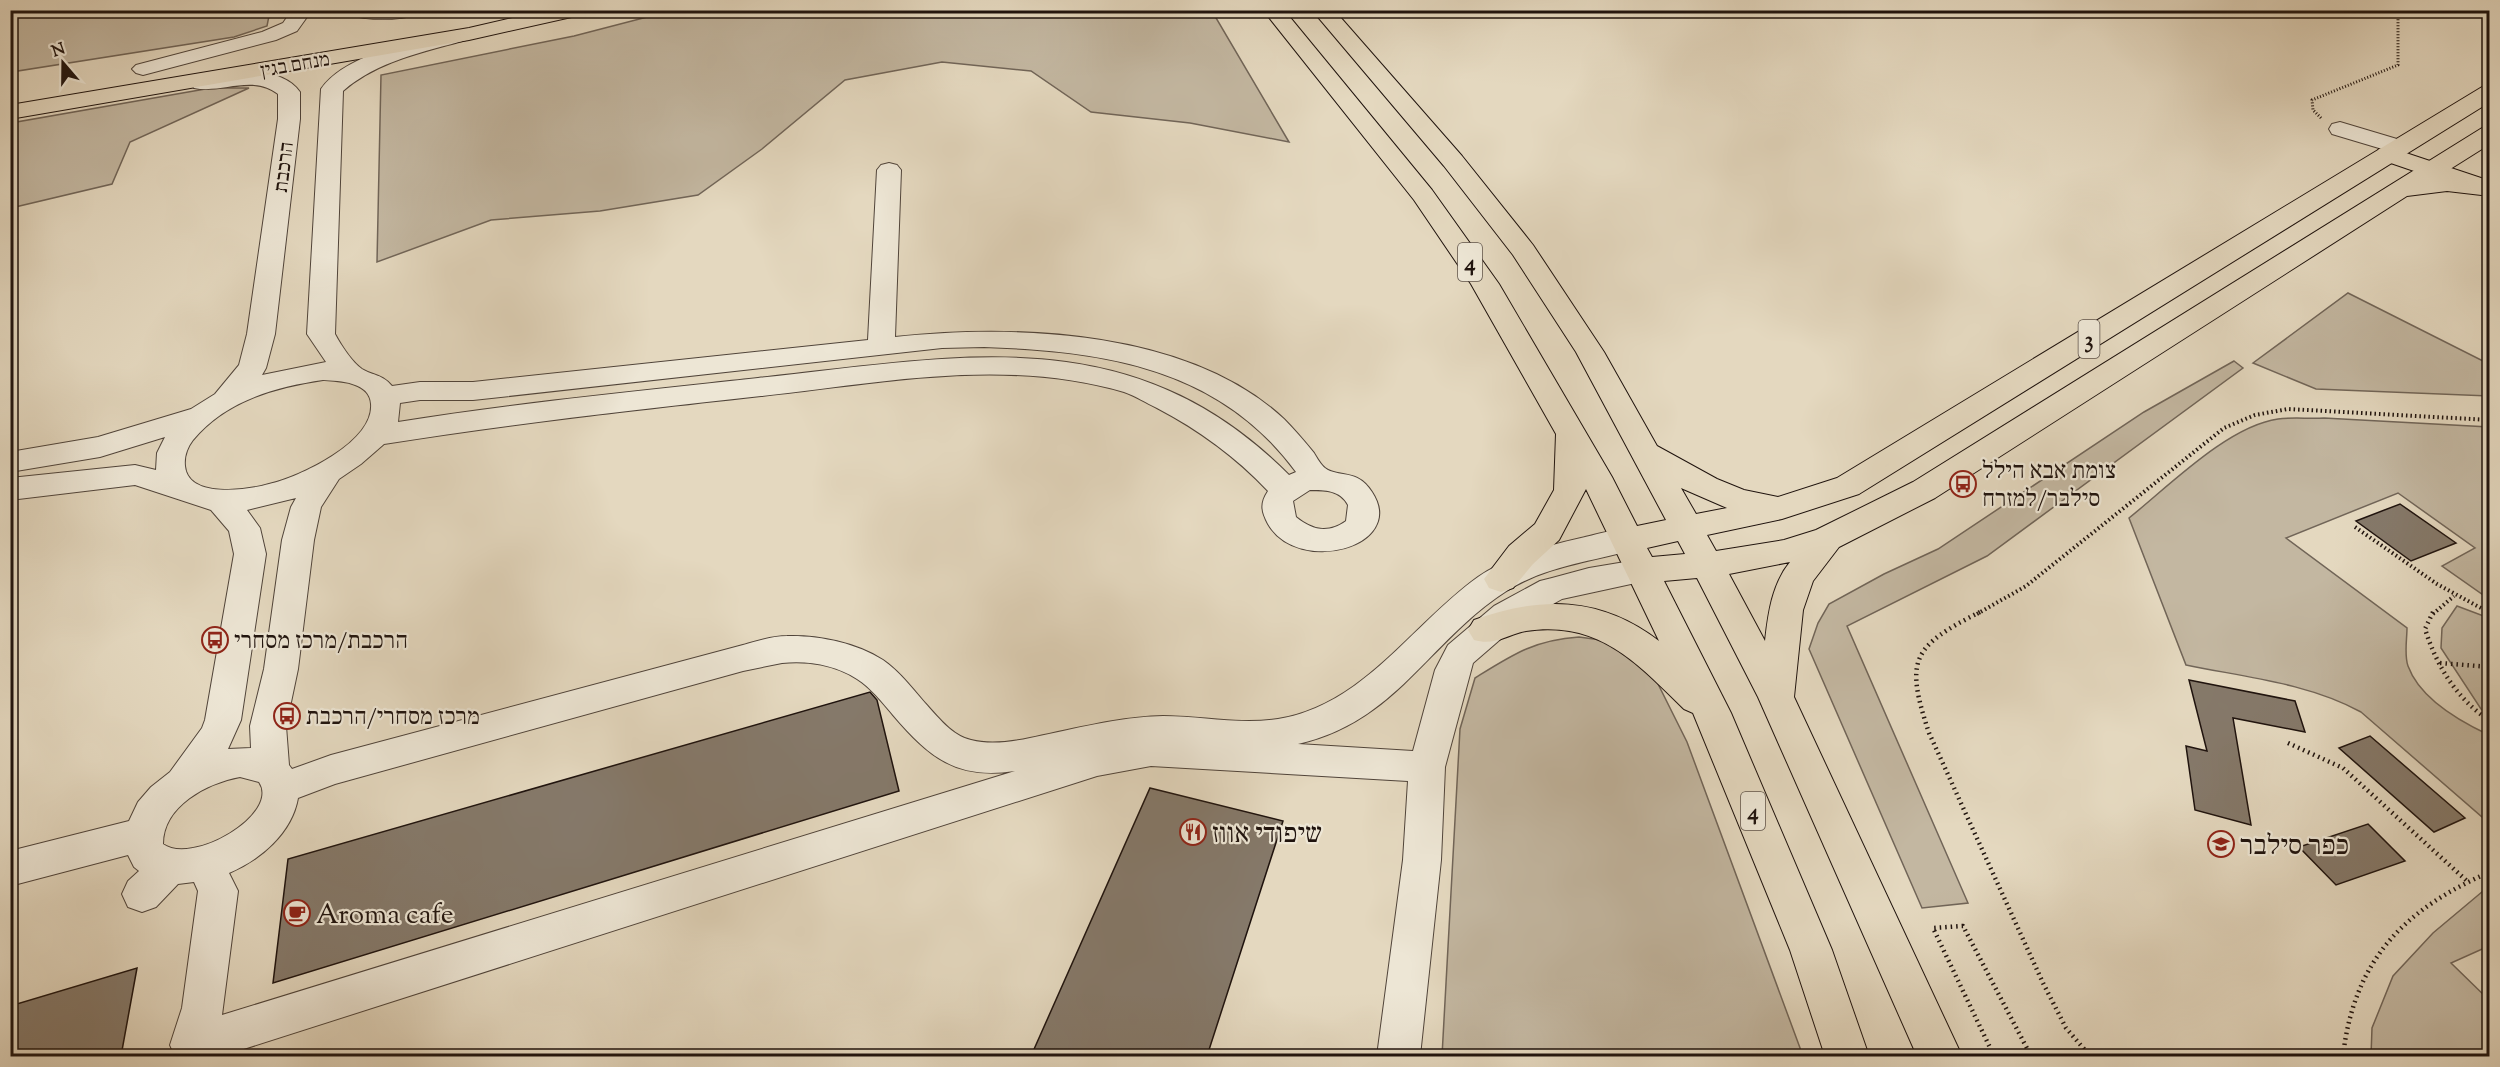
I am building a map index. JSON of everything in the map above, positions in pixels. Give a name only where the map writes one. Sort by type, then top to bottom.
[{"type":"main road","name":"מנחם בגין","points":[[10,92],[484,10]]},
{"type":"main road","name":"מנחם בגין","points":[[10,112],[469,33],[578,10]]},
{"type":"main road","name":"4","points":[[1273,10],[1424,195],[1485,284],[1571,435],[1635,556],[1712,713],[1811,950],[1847,1056]]},
{"type":"main road","name":"4","points":[[1322,10],[1453,161],[1524,251],[1590,352],[1707,564],[1776,697],[1940,1056]]},
{"type":"main road","name":"3","points":[[1635,556],[1688,529],[1782,508],[1848,486],[2490,92]]},
{"type":"main road","points":[[2481,138],[2470,150],[2471,158],[2489,185]]},
{"type":"main road","name":"3","points":[[1635,556],[1707,564],[1777,552],[1828,538],[1924,490],[2481,138]]},
{"type":"main road","points":[[2394,150],[2489,185]]},
{"type":"main road","points":[[2393,194],[2430,184],[2489,185]]},
{"type":"main road","points":[[1501,579],[1521,555],[1547,532],[1570,490],[1571,435]]},
{"type":"main road","points":[[1645,453],[1699,486],[1743,502],[1782,508]]},
{"type":"main road","points":[[1776,697],[1786,610],[1797,577],[1828,538]]},
{"type":"main road","points":[[1486,630],[1520,618],[1559,615],[1600,623],[1643,648],[1712,713]]},
{"type":"street","points":[[143,69],[269,36],[290,27],[302,10]]},
{"type":"street","points":[[352,10],[376,15],[414,10]]},
{"type":"street","name":"הרכבת","points":[[351,373],[329,349],[321,334],[332,89],[340,81],[373,63],[469,33]]},
{"type":"street","name":"הרכבת","points":[[123,93],[233,78],[262,80],[283,85],[289,92],[289,119],[261,334],[252,368],[225,399]]},
{"type":"street","points":[[2340,129],[2394,150]]},
{"type":"street","points":[[881,346],[889,170]]},
{"type":"street","points":[[385,396],[420,391],[473,391],[942,340],[996,338],[1044,340],[1124,353],[1173,369],[1210,385],[1268,421],[1300,456],[1317,479]]},
{"type":"street","points":[[376,435],[485,417],[560,408],[912,371],[979,365],[1027,367],[1061,370],[1136,387],[1178,406],[1212,425],[1249,453],[1286,491]]},
{"type":"street","points":[[10,489],[135,475],[181,488],[199,496],[220,500],[254,499],[291,490],[326,475],[355,456],[376,435],[386,414],[385,396],[372,382],[351,373],[323,371],[291,375],[257,384],[225,399],[199,417],[180,436],[170,456],[170,474],[181,488]]},
{"type":"street","points":[[10,462],[100,447],[199,417]]},
{"type":"street","points":[[326,475],[306,507],[298,540],[281,669],[268,726],[277,778],[279,804],[269,822],[252,840],[230,854],[187,865],[156,863],[147,855],[142,846],[143,834],[149,817],[162,799],[180,784],[221,765],[257,762],[277,778],[354,764],[732,661],[785,649],[824,651],[852,660],[878,676],[934,737],[958,753],[1000,759],[1095,739],[1169,730],[1275,735],[1320,725],[1360,704],[1402,667],[1452,617],[1501,579],[1537,561],[1575,550],[1635,556]]},
{"type":"street","points":[[1317,479],[1338,482],[1352,488],[1361,498],[1365,511],[1362,522],[1352,533],[1338,540],[1320,541],[1303,538],[1288,531],[1279,520],[1276,508],[1280,496],[1286,491],[1303,481],[1317,479]]},
{"type":"street","points":[[180,784],[218,735],[224,720],[250,554],[244,528],[220,500]]},
{"type":"street","points":[[1399,1056],[1422,860],[1427,767],[1452,670],[1460,654],[1486,630],[1522,605],[1552,590],[1589,580],[1635,556]]},
{"type":"street","points":[[1444,705],[1438,665],[1452,617]]},
{"type":"street","points":[[187,865],[218,891],[202,1008],[192,1045],[1097,761],[1151,751],[1427,767]]},
{"type":"street","points":[[10,869],[143,834]]},
{"type":"street","points":[[142,894],[187,865]]},
{"type":"path","points":[[2340,129],[2322,119],[2313,110],[2312,100],[2398,64],[2398,10]]},
{"type":"path","points":[[2090,1056],[2066,1028],[2043,983],[1929,733],[1919,699],[1915,670],[1922,651],[1939,634],[2026,586],[2224,428],[2250,416],[2260,412],[2288,409],[2490,420]]},
{"type":"path","points":[[2355,527],[2454,596],[2490,613]]},
{"type":"path","points":[[2454,596],[2434,611],[2425,629],[2430,649],[2454,686],[2474,710],[2490,721]]},
{"type":"path","points":[[2439,663],[2490,667]]},
{"type":"path","points":[[2288,743],[2343,768],[2467,881]]},
{"type":"path","points":[[2343,1056],[2345,1030],[2361,987],[2385,943],[2417,915],[2467,881],[2490,872]]},
{"type":"path","points":[[1994,1056],[1933,928],[1963,926],[2031,1056]]},
{"type":"shaded area","points":[[11,10],[270,11],[267,26],[234,37],[11,72]]},
{"type":"shaded area","points":[[674,10],[1212,11],[1289,142],[1190,123],[1091,112],[1031,71],[942,62],[845,80],[762,149],[698,195],[600,211],[491,220],[377,262],[381,75],[574,36]]},
{"type":"shaded area","points":[[211,88],[249,88],[130,142],[112,184],[11,208],[11,123]]},
{"type":"shaded area","points":[[2348,293],[2489,364],[2489,396],[2316,389],[2253,363]]},
{"type":"shaded area","points":[[2234,361],[2243,368],[1987,556],[1847,626],[1968,903],[1922,908],[1809,649],[1818,623],[1829,604],[1884,574],[1938,549],[2144,412]]},
{"type":"shaded area","points":[[2324,418],[2489,427],[2489,599],[2442,566],[2475,548],[2398,493],[2286,538],[2407,628],[2407,662],[2422,689],[2453,716],[2489,735],[2489,823],[2361,712],[2341,702],[2298,688],[2186,665],[2129,518],[2200,459],[2239,433],[2278,419]]},
{"type":"shaded area","points":[[2457,606],[2489,618],[2489,715],[2481,709],[2441,648],[2442,628]]},
{"type":"shaded area","points":[[1579,637],[1601,640],[1627,654],[1657,682],[1687,742],[1803,1056],[1442,1056],[1460,729],[1475,678],[1536,645]]},
{"type":"shaded area","points":[[2489,886],[2489,946],[2451,963],[2489,1000],[2489,1053],[2484,1056],[2371,1056],[2372,1028],[2393,976],[2433,933]]},
{"type":"building","points":[[2400,504],[2456,543],[2411,561],[2356,521]]},
{"type":"building","points":[[2189,680],[2295,701],[2305,732],[2233,718],[2251,825],[2195,810],[2186,746],[2207,751]]},
{"type":"building","points":[[870,692],[877,700],[899,791],[273,983],[288,859]]},
{"type":"building","points":[[2370,736],[2465,818],[2434,832],[2339,748]]},
{"type":"building","points":[[1150,788],[1283,821],[1207,1056],[1031,1056]]},
{"type":"building","points":[[2368,824],[2405,861],[2336,885],[2299,847]]},
{"type":"building","points":[[137,968],[121,1056],[10,1056],[10,1006]]},
{"type":"place","name":"צומת אבא הילל סילבר/למזרח","points":[[1963,484]]},
{"type":"place","name":"הרכבת/מרכז מסחרי","points":[[215,640]]},
{"type":"place","name":"מרכז מסחרי/הרכבת","points":[[287,716]]},
{"type":"place","name":"שיפודי אווז","points":[[1193,832]]},
{"type":"place","name":"כפר סילבר","points":[[2221,844]]},
{"type":"place","name":"Aroma cafe","points":[[297,913]]}]
